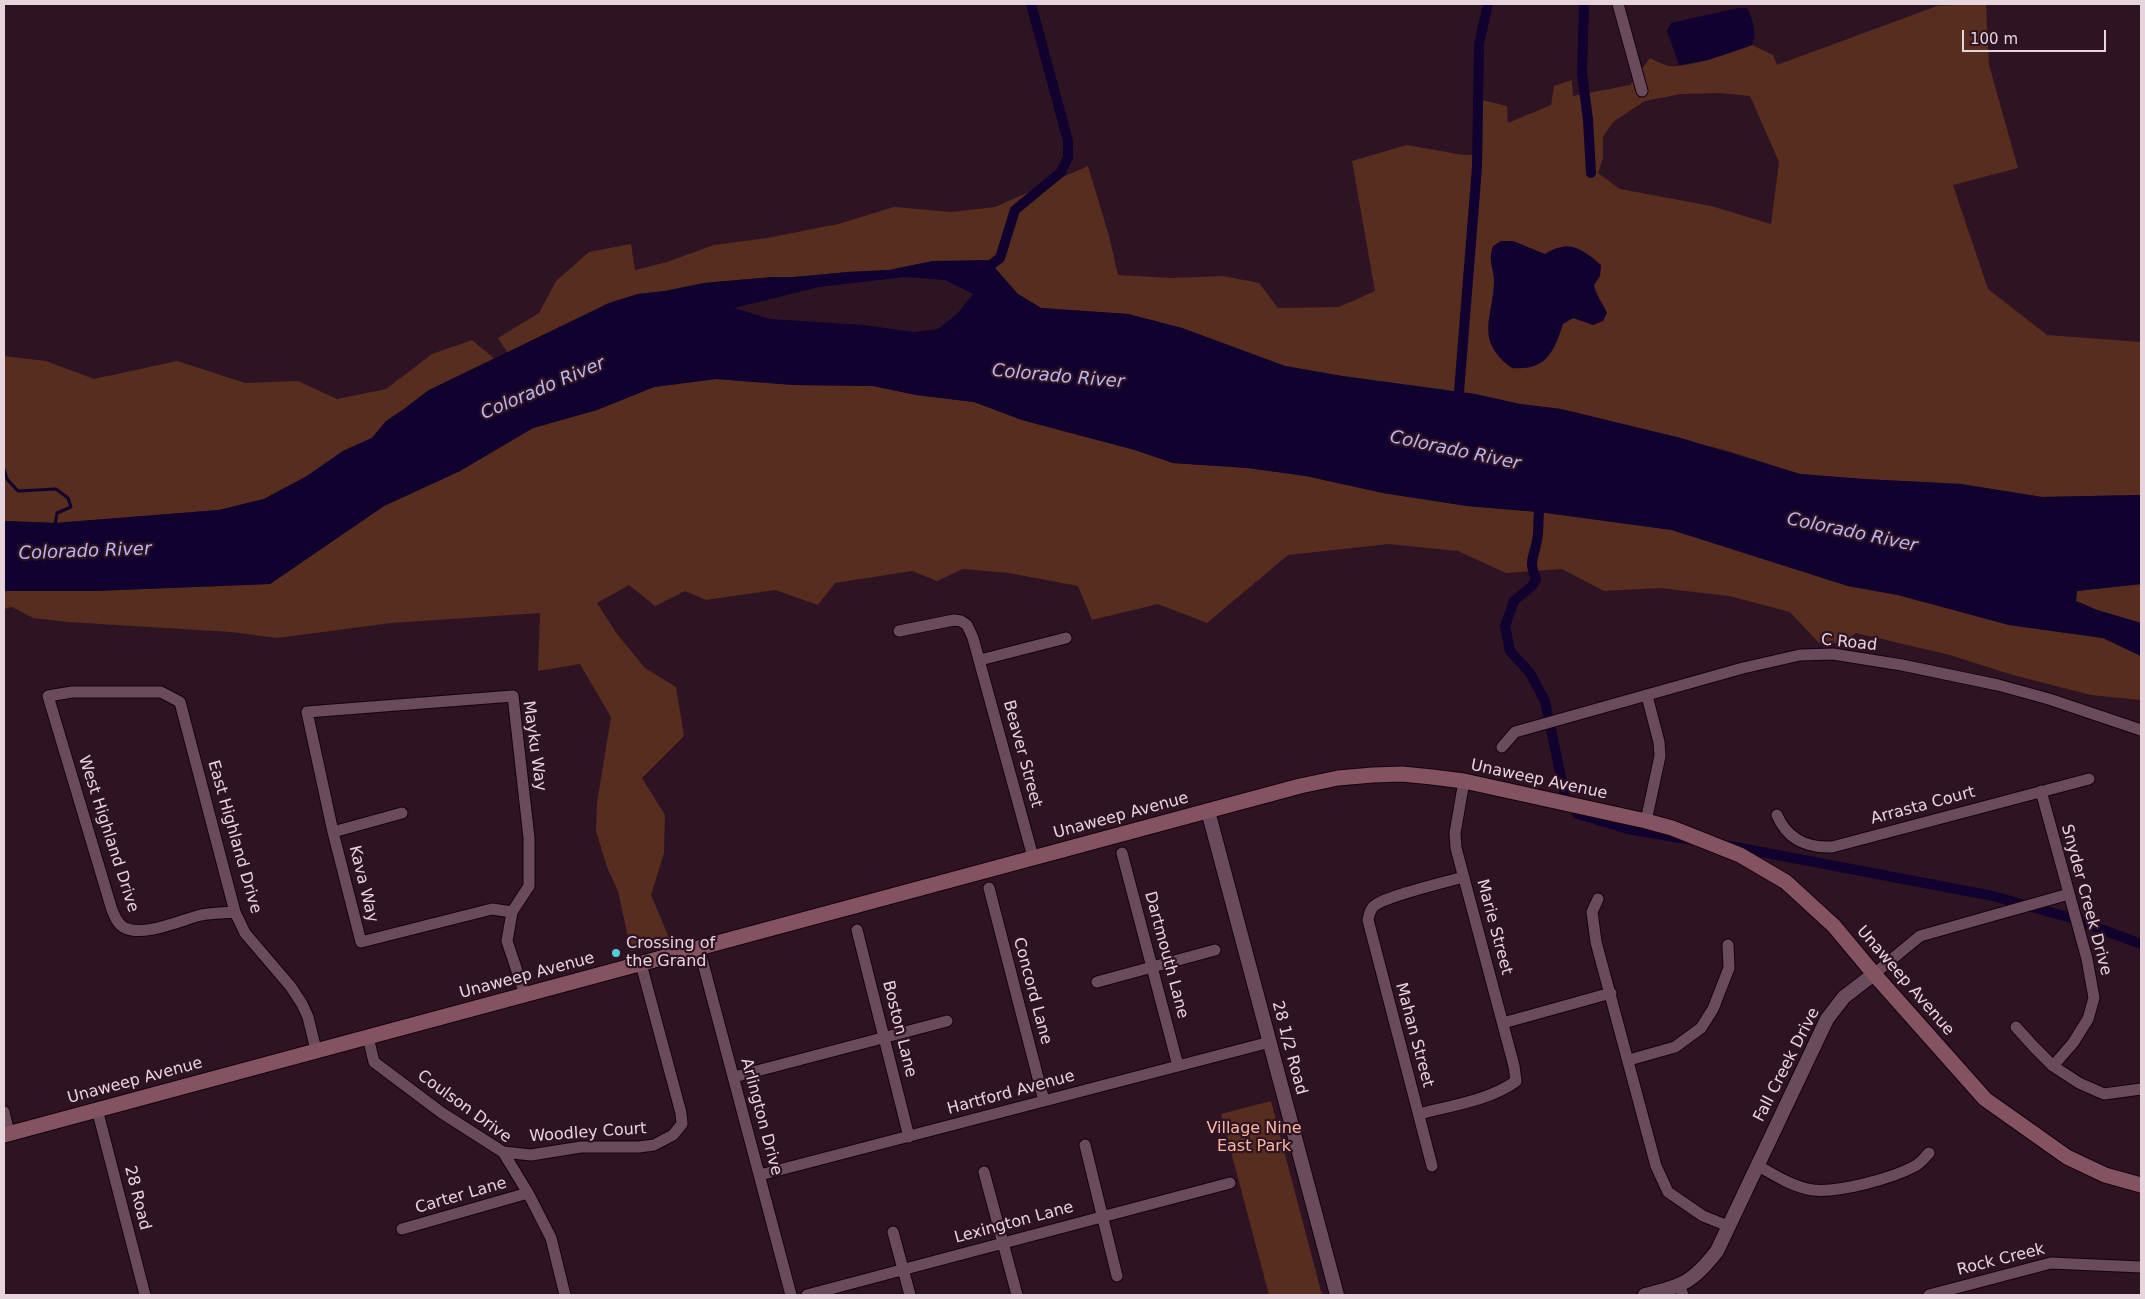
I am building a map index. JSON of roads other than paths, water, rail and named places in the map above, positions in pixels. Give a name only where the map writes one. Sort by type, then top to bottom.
[{"type":"main road","name":"Unaweep Avenue","points":[[6,1134],[1208,811],[1338,778],[1402,774],[1464,781],[1646,821],[1672,828],[1740,854],[1786,882],[1834,926],[1874,974],[1986,1099],[2067,1157],[2105,1174],[2141,1185]]},
{"type":"street","points":[[1618,4],[1642,91]]},
{"type":"street","name":"Beaver Street","points":[[899,632],[954,620],[962,621],[970,630],[980,660],[1033,857]]},
{"type":"street","points":[[980,660],[1066,638]]},
{"type":"street","name":"C Road","points":[[1502,747],[1515,732],[1743,668],[1800,655],[1832,654],[1998,685],[2049,699],[2141,730]]},
{"type":"street","name":"East Highland Drive","points":[[48,696],[72,692],[160,692],[180,702],[235,912],[245,933],[302,1004],[308,1017],[316,1050]]},
{"type":"street","name":"West Highland Drive","points":[[48,696],[117,922],[124,928],[134,931],[150,929],[202,915],[235,912]]},
{"type":"street","name":"Mayku Way","points":[[307,712],[513,696],[529,848],[529,886],[512,912],[507,941],[525,995]]},
{"type":"street","points":[[1646,821],[1660,756],[1659,742],[1647,696]]},
{"type":"street","name":"Kava Way","points":[[307,712],[333,832],[361,942],[492,908],[512,912]]},
{"type":"street","name":"Arrasta Court","points":[[1777,815],[1781,825],[1790,836],[1805,844],[1820,848],[1832,847],[2089,779]]},
{"type":"street","name":"Marie Street","points":[[1419,1114],[1484,1096],[1506,1088],[1516,1081],[1503,1023],[1456,848],[1455,833],[1464,781]]},
{"type":"street","name":"Snyder Creek Drive","points":[[2041,792],[2087,959],[2094,998],[2088,1019],[2073,1043],[2053,1066]]},
{"type":"street","name":"28 1/2 Road","points":[[1208,811],[1337,1295]]},
{"type":"street","points":[[333,832],[402,813]]},
{"type":"street","name":"Dartmouth Lane","points":[[1122,853],[1178,1066]]},
{"type":"street","name":"Mahan Street","points":[[1432,1166],[1368,920],[1369,912],[1374,906],[1464,877]]},
{"type":"street","name":"Concord Lane","points":[[989,888],[1044,1101]]},
{"type":"street","name":"Fall Creek Drive","points":[[1645,1295],[1681,1290],[1701,1271],[1717,1251],[1756,1165],[1827,1019],[1844,997],[1920,936],[2069,894]]},
{"type":"street","points":[[1598,899],[1592,912],[1596,942],[1656,1166],[1668,1192],[1703,1216],[1728,1226]]},
{"type":"street","name":"Boston Lane","points":[[857,930],[909,1137]]},
{"type":"street","points":[[1629,1060],[1675,1047],[1701,1028],[1713,1009],[1728,968],[1728,944]]},
{"type":"street","name":"Arlington Drive","points":[[699,948],[791,1295]]},
{"type":"street","points":[[1096,982],[1215,950]]},
{"type":"street","name":"Woodley Court","points":[[503,1152],[531,1155],[581,1147],[639,1147],[654,1145],[673,1135],[682,1124],[681,1113],[641,964]]},
{"type":"street","points":[[1503,1023],[1611,993]]},
{"type":"street","points":[[734,1077],[947,1021]]},
{"type":"street","points":[[2016,1027],[2053,1066],[2079,1084],[2104,1094],[2141,1089]]},
{"type":"street","name":"Coulson Drive","points":[[368,1037],[374,1062],[442,1113],[503,1152],[528,1193],[551,1238],[565,1295]]},
{"type":"street","name":"Hartford Avenue","points":[[760,1175],[1270,1042]]},
{"type":"street","name":"28 Road","points":[[97,1109],[145,1295]]},
{"type":"street","points":[[4,1112],[6,1134]]},
{"type":"street","points":[[1085,1145],[1117,1276]]},
{"type":"street","points":[[1756,1165],[1800,1186],[1823,1190],[1852,1187],[1895,1174],[1917,1165],[1929,1152]]},
{"type":"street","points":[[984,1172],[1017,1295]]},
{"type":"street","name":"Lexington Lane","points":[[807,1295],[1230,1183]]},
{"type":"street","name":"Carter Lane","points":[[402,1229],[528,1193]]},
{"type":"street","points":[[893,1232],[910,1295]]},
{"type":"street","name":"Rock Creek","points":[[1929,1295],[2051,1263],[2141,1267]]},
{"type":"water","points":[[1738,8],[1747,8],[1751,17],[1754,26],[1752,45],[1708,60],[1679,65],[1667,31],[1671,23]]},
{"type":"water","points":[[1501,241],[1513,241],[1545,254],[1553,249],[1568,246],[1581,250],[1594,259],[1601,265],[1600,276],[1594,285],[1596,293],[1607,313],[1603,321],[1593,325],[1573,318],[1563,324],[1552,351],[1541,363],[1524,368],[1512,368],[1500,358],[1493,348],[1488,327],[1494,280],[1491,256],[1493,246]]},
{"type":"water","name":"Colorado River","points":[[988,260],[1018,294],[1041,308],[1128,314],[1182,328],[1285,366],[1342,376],[1475,394],[1520,404],[1561,409],[1681,438],[1800,474],[1961,484],[2042,497],[2141,495],[2141,584],[2077,591],[2076,601],[2097,610],[2141,623],[2141,656],[2103,638],[2009,625],[1898,595],[1848,586],[1672,530],[1539,512],[1467,506],[1383,493],[1306,476],[1248,468],[1173,463],[1135,450],[1022,420],[974,402],[916,395],[873,386],[794,385],[716,379],[654,387],[597,410],[533,428],[460,471],[384,506],[270,584],[94,591],[4,591],[4,521],[55,523],[219,510],[264,499],[307,476],[343,451],[372,438],[386,421],[429,390],[609,303],[638,294],[704,283],[889,270],[933,261]],"holes":[[[905,277],[945,280],[973,294],[958,313],[938,329],[914,332],[863,325],[770,319],[734,308],[819,287]]]},
{"type":"waterway","points":[[992,264],[1000,258],[1015,210],[1061,172],[1068,157],[1068,141],[1031,4]]},
{"type":"waterway","points":[[1459,392],[1477,167],[1479,44],[1488,4]]},
{"type":"waterway","points":[[1584,4],[1582,73],[1588,120],[1591,173]]},
{"type":"waterway","points":[[4,469],[7,479],[18,491],[56,489],[68,498],[71,507],[57,513],[55,525]]},
{"type":"waterway","points":[[1539,512],[1538,537],[1532,560],[1532,568],[1536,579],[1532,586],[1514,601],[1505,626],[1510,651],[1530,673],[1545,701],[1566,801],[1578,814],[1628,829],[1686,839]]},
{"type":"waterway","points":[[1730,846],[1993,896],[2071,918],[2141,944]]},
{"type":"place","name":"Crossing of the Grand","points":[[616,953]]},
{"type":"park label","name":"Village Nine East Park","points":[[1254,1138]]}]
